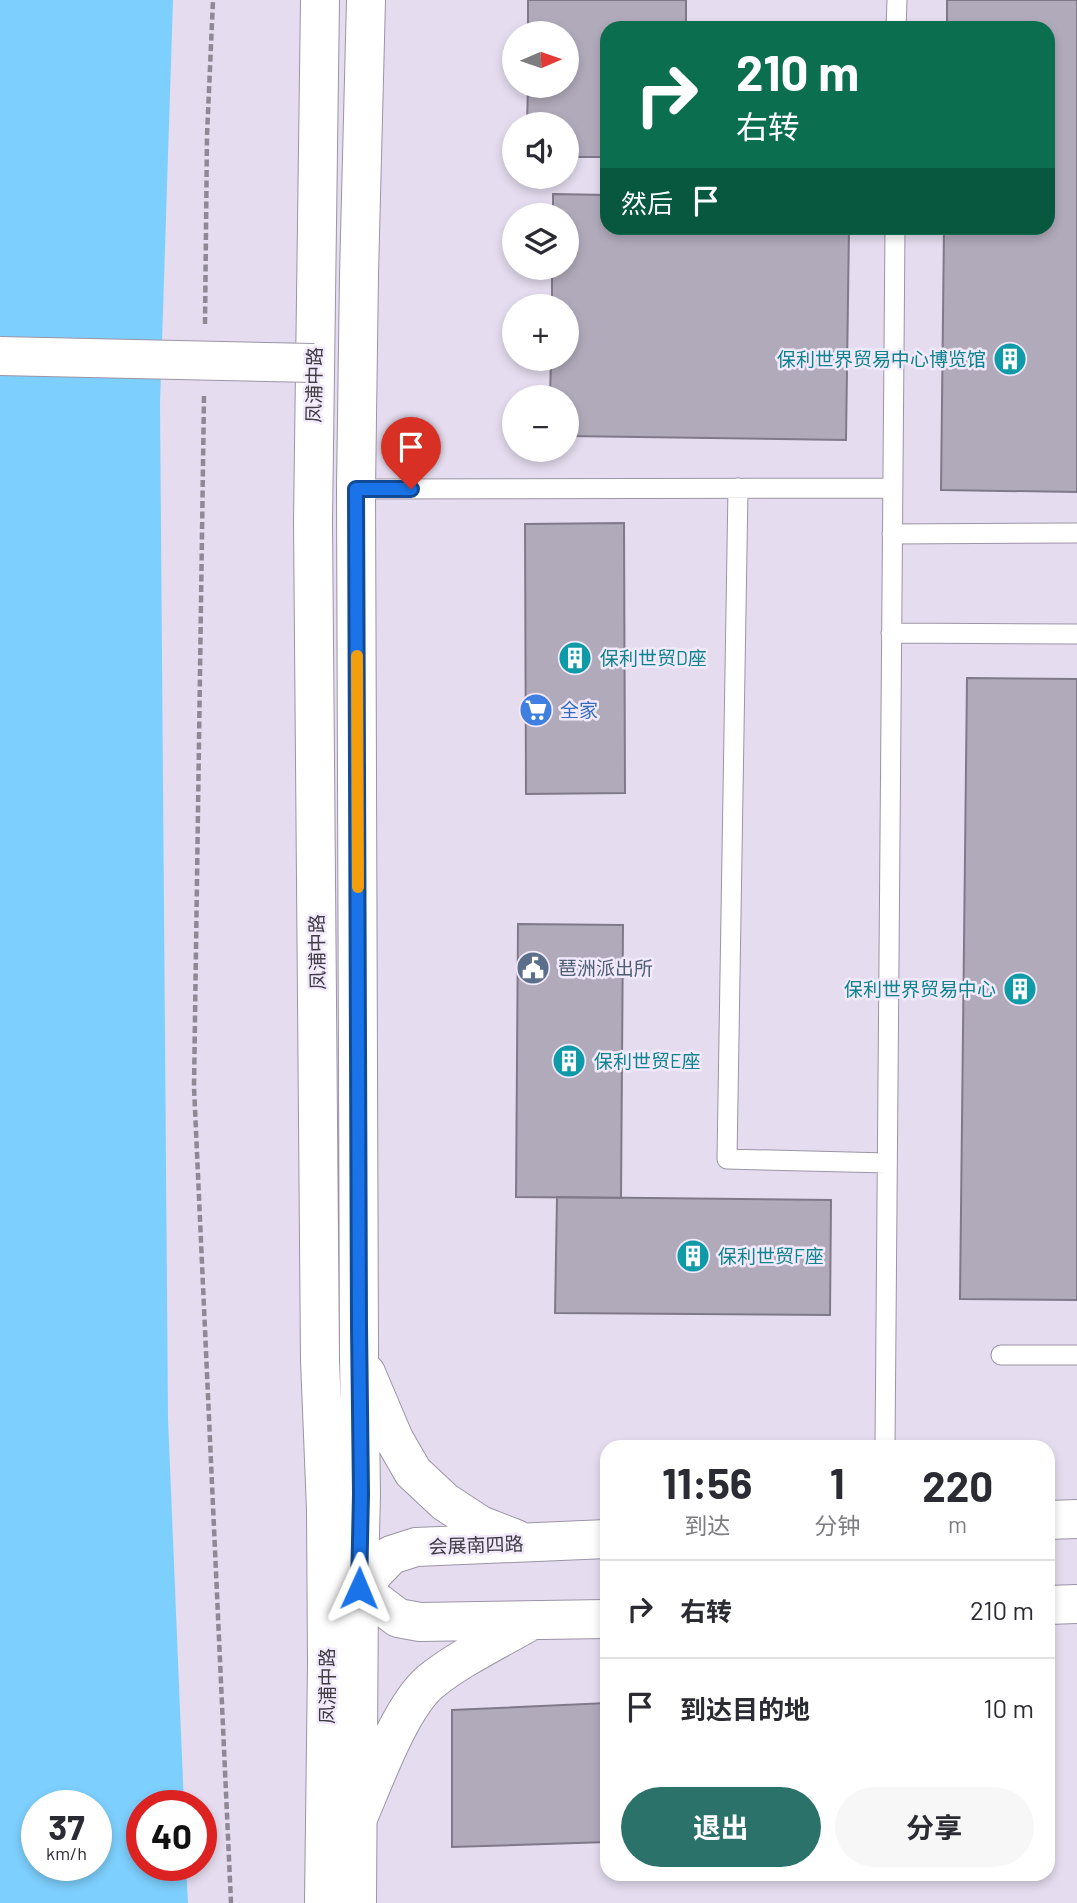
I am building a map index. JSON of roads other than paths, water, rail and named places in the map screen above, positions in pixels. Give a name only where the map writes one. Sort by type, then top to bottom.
[{"type":"street","name":"凤浦中路","points":[[320,0],[313,521],[320,1332],[326,1510],[324,1903]]},
{"type":"street","name":"凤浦中路","points":[[357,1903],[361,1494],[356,489],[366,0]]},
{"type":"street","points":[[0,356],[314,363]]},
{"type":"street","points":[[359,1354],[394,1439],[413,1472],[445,1502],[480,1525],[528,1543]]},
{"type":"street","points":[[326,1510],[359,1588],[398,1618],[420,1622],[600,1619]]},
{"type":"street","points":[[1055,1520],[1077,1519]]},
{"type":"street","name":"会展南四路","points":[[327,1664],[359,1588],[391,1555],[416,1547],[600,1539]]},
{"type":"street","points":[[1055,1605],[1077,1604]]},
{"type":"street","points":[[357,1820],[393,1737],[414,1702],[429,1684],[531,1621]]},
{"type":"lane","points":[[897,0],[897,21]]},
{"type":"lane","points":[[885,1440],[895,235]]},
{"type":"lane","points":[[738,488],[727,1159],[887,1163]]},
{"type":"lane","points":[[356,489],[892,488]]},
{"type":"lane","points":[[892,534],[1077,533]]},
{"type":"lane","points":[[891,633],[1077,634]]},
{"type":"lane","points":[[1001,1355],[1077,1355]]},
{"type":"water","points":[[0,0],[173,0],[160,404],[168,1419],[183,1790],[126,1790],[126,1881],[187,1881],[188,1903],[0,1903]]},
{"type":"place","name":"保利世界贸易中心博览馆","points":[[1010,359]]},
{"type":"place","name":"保利世贸D座","points":[[575,658]]},
{"type":"place","name":"全家","points":[[536,710]]},
{"type":"place","name":"琶洲派出所","points":[[533,968]]},
{"type":"place","name":"保利世界贸易中心","points":[[1020,989]]},
{"type":"place","name":"保利世贸E座","points":[[569,1061]]},
{"type":"place","name":"保利世贸F座","points":[[693,1256]]}]
